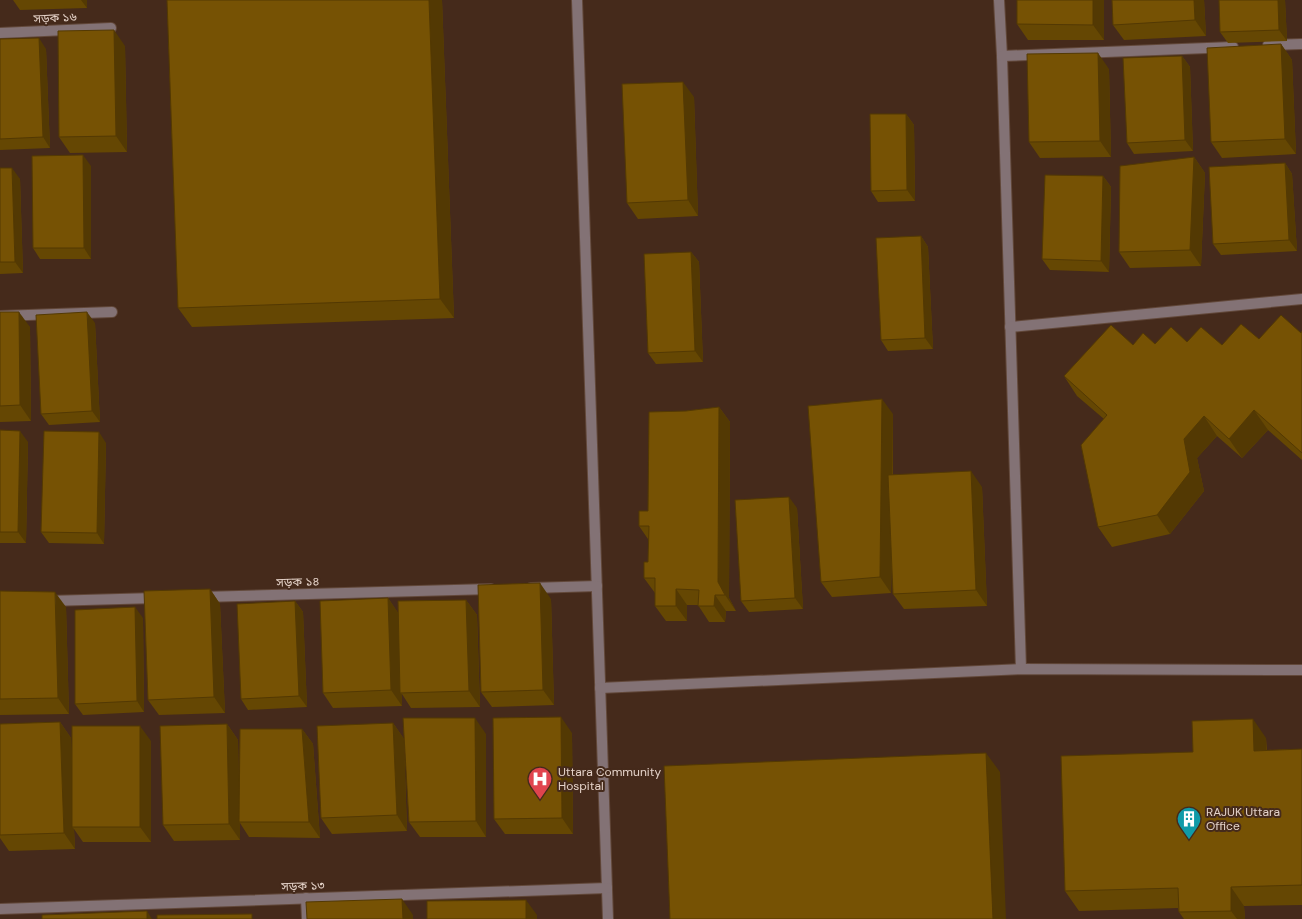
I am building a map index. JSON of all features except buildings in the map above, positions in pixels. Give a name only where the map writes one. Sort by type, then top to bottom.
[{"type":"street","points":[[578,0],[608,919]]},
{"type":"street","points":[[999,0],[1021,669]]},
{"type":"street","name":"সড়ক ১৬","points":[[0,33],[111,28]]},
{"type":"street","points":[[1261,46],[1301,44]]},
{"type":"street","points":[[1002,56],[1241,46]]},
{"type":"street","points":[[1010,327],[1302,299]]},
{"type":"street","points":[[0,316],[112,312]]},
{"type":"street","points":[[517,588],[597,586]]},
{"type":"street","name":"সড়ক ১৪","points":[[189,598],[497,589]]},
{"type":"street","points":[[40,602],[169,598]]},
{"type":"street","points":[[600,688],[1021,669],[1302,670]]},
{"type":"street","name":"সড়ক ১৩","points":[[0,909],[607,888]]},
{"type":"street","points":[[306,898],[307,919]]},
{"type":"street","points":[[35,908],[36,919]]},
{"type":"place","name":"Uttara Community Hospital","points":[[540,800]]},
{"type":"place","name":"RAJUK Uttara Office","points":[[1189,840]]}]
